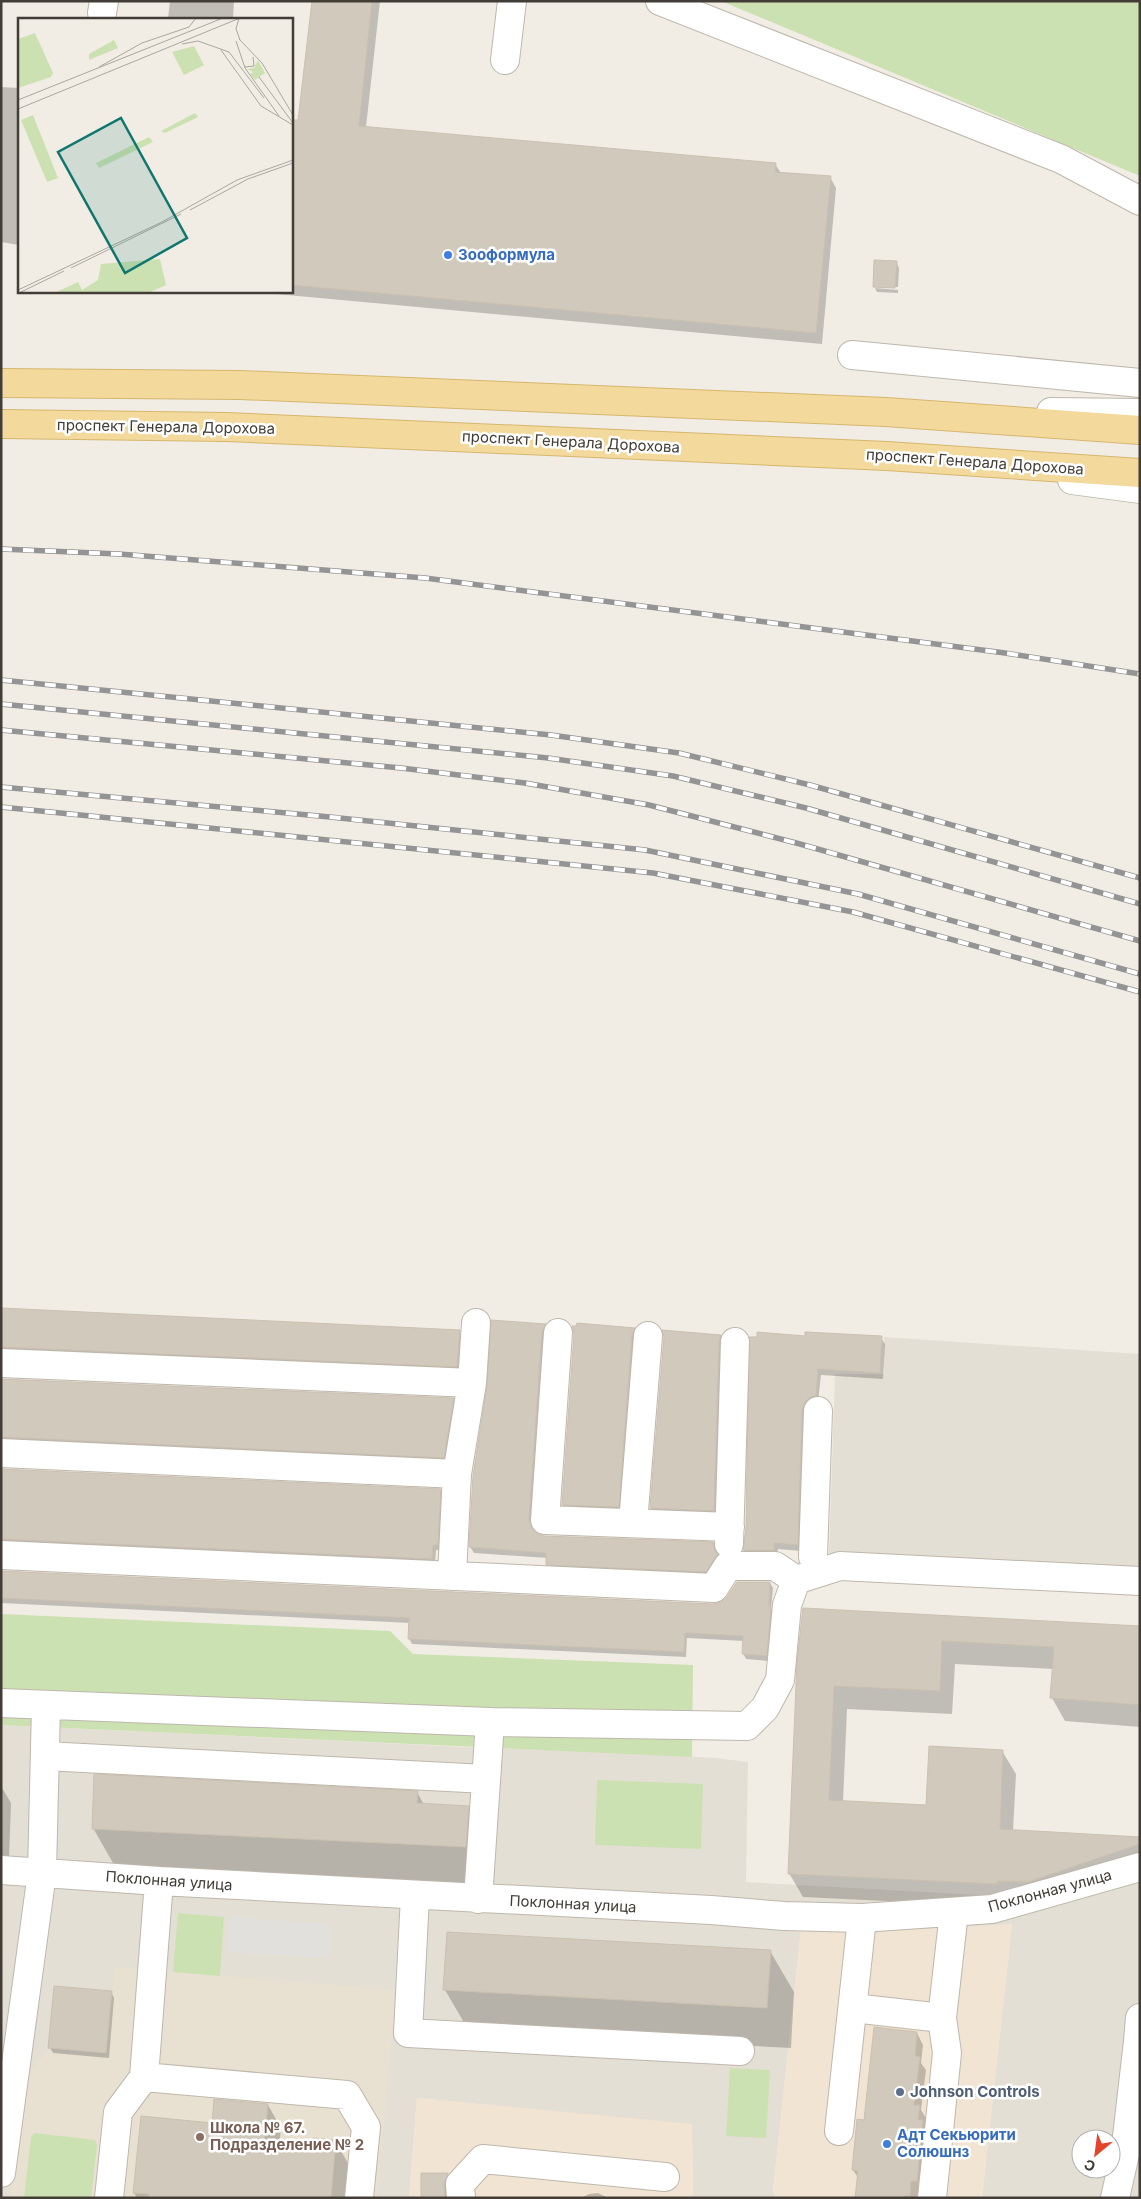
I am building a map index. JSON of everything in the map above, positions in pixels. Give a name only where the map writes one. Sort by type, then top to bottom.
[{"type":"main road","points":[[1,382],[240,385],[886,412],[1140,430]]},
{"type":"main road","name":"проспект Генерала Дорохова","points":[[1,424],[227,427],[887,456],[1140,473]]},
{"type":"street","points":[[504,60],[512,1]]},
{"type":"street","points":[[660,1],[1061,159],[1140,201]]},
{"type":"street","points":[[852,355],[1140,383]]},
{"type":"street","points":[[886,412],[1140,412]]},
{"type":"street","points":[[887,456],[1140,489]]},
{"type":"street","points":[[452,1576],[457,1474],[472,1383],[476,1323]]},
{"type":"street","points":[[558,1333],[545,1520],[730,1527]]},
{"type":"street","points":[[633,1523],[648,1336]]},
{"type":"street","points":[[1,1556],[714,1588],[728,1566],[735,1342]]},
{"type":"street","points":[[1,1363],[472,1383]]},
{"type":"street","points":[[813,1557],[818,1411]]},
{"type":"street","points":[[1,1454],[457,1474]]},
{"type":"street","points":[[728,1566],[775,1566],[796,1580]]},
{"type":"street","points":[[796,1580],[840,1566],[1140,1581]]},
{"type":"street","points":[[1,1704],[490,1722],[747,1726],[765,1708],[780,1680],[787,1605],[796,1580]]},
{"type":"street","points":[[1,2174],[42,1872],[46,1706]]},
{"type":"street","points":[[478,1899],[490,1722]]},
{"type":"street","points":[[45,1756],[486,1778]]},
{"type":"street","name":"Поклонная улица","points":[[1,1870],[415,1896],[711,1910],[784,1916],[862,1918],[992,1909],[1140,1867]]},
{"type":"street","points":[[109,2198],[118,2112],[144,2077],[159,1881]]},
{"type":"street","points":[[415,1896],[408,2032],[740,2050]]},
{"type":"street","points":[[932,2198],[947,2053],[942,2018],[954,1912]]},
{"type":"street","points":[[839,2131],[862,1918]]},
{"type":"street","points":[[853,2008],[942,2018]]},
{"type":"street","points":[[1115,2198],[1125,2154],[1139,2033]]},
{"type":"street","points":[[144,2077],[347,2095],[366,2127],[359,2198]]},
{"type":"street","points":[[461,2198],[460,2184],[483,2159],[665,2177]]},
{"type":"shaded area","points":[[884,1337],[1140,1354],[1140,1567],[829,1553],[835,1374],[884,1374]]},
{"type":"shaded area","points":[[1,1725],[488,1748],[594,1751],[715,1758],[748,1762],[746,1882],[999,1896],[1140,1851],[1140,2198],[982,2198],[1012,1924],[861,1931],[801,1929],[773,2191],[776,2198],[693,2198],[692,2125],[417,2098],[409,2198],[1,2198]]},
{"type":"shaded area","points":[[229,1917],[331,1924],[329,1958],[227,1952]]},
{"type":"shaded area","points":[[1012,1924],[982,2198],[776,2198],[773,2191],[801,1929],[861,1931]]},
{"type":"shaded area","name":"Школа № 67. Подразделение № 2","points":[[115,1967],[396,1990],[377,2198],[10,2198],[26,2076],[48,2051],[107,2056]]},
{"type":"shaded area","points":[[417,2098],[692,2124],[693,2198],[409,2198]]},
{"type":"green space","points":[[721,1],[1140,1],[1140,176]]},
{"type":"green space","points":[[1,1614],[390,1631],[413,1654],[693,1665],[692,1757],[1,1725]]},
{"type":"green space","points":[[597,1780],[703,1784],[701,1849],[595,1845]]},
{"type":"green space","points":[[178,1913],[224,1917],[220,1976],[173,1972]]},
{"type":"green space","points":[[730,2068],[770,2070],[766,2138],[726,2136]]},
{"type":"green space","points":[[35,2133],[95,2140],[97,2145],[91,2198],[24,2198],[31,2137]]},
{"type":"building","points":[[312,1],[372,1],[359,126],[776,163],[775,172],[831,176],[816,333],[292,285],[292,120],[298,120]]},
{"type":"building","points":[[874,260],[897,261],[895,288],[873,287]]},
{"type":"building","points":[[1,1308],[460,1330],[457,1367],[1,1347]]},
{"type":"building","points":[[491,1320],[546,1324],[542,1332],[529,1519],[531,1527],[537,1533],[544,1536],[713,1542],[715,1551],[718,1554],[706,1572],[546,1565],[546,1553],[469,1547],[473,1476],[487,1386]]},
{"type":"building","points":[[577,1323],[635,1328],[632,1335],[619,1507],[562,1505],[574,1334],[572,1326],[576,1326]]},
{"type":"building","points":[[662,1330],[721,1335],[719,1342],[714,1511],[650,1508],[664,1337]]},
{"type":"building","points":[[757,1332],[805,1336],[805,1332],[882,1336],[880,1373],[818,1369],[816,1396],[810,1397],[805,1402],[802,1410],[798,1545],[774,1543],[774,1550],[743,1550],[746,1528],[749,1337],[757,1337]]},
{"type":"building","points":[[1,1379],[454,1398],[444,1458],[1,1437]]},
{"type":"building","points":[[1,1469],[441,1489],[438,1545],[433,1545],[432,1559],[1,1539]]},
{"type":"building","points":[[1,1571],[713,1604],[721,1602],[727,1597],[737,1582],[770,1582],[769,1606],[771,1606],[767,1656],[742,1654],[743,1636],[685,1633],[684,1652],[408,1639],[409,1618],[1,1598]]},
{"type":"building","points":[[803,1608],[1140,1626],[1140,1705],[1050,1698],[1054,1647],[942,1641],[940,1691],[834,1686],[829,1800],[926,1805],[929,1746],[1003,1750],[1000,1829],[1140,1837],[1140,1844],[1028,1882],[997,1881],[997,1884],[788,1874],[797,1662]]},
{"type":"building","points":[[94,1774],[418,1791],[417,1803],[469,1806],[466,1847],[92,1829]]},
{"type":"building","points":[[447,1932],[771,1950],[767,2008],[443,1990]]},
{"type":"building","points":[[54,1986],[112,1991],[106,2053],[48,2048]]},
{"type":"building","points":[[874,2027],[917,2032],[915,2056],[920,2057],[914,2105],[920,2105],[918,2120],[923,2120],[917,2181],[911,2181],[910,2196],[904,2196],[904,2198],[855,2198],[858,2171],[852,2170],[857,2119],[864,2120]]},
{"type":"building","points":[[214,2099],[268,2104],[264,2144],[313,2148],[313,2138],[336,2140],[331,2198],[148,2198],[149,2194],[133,2193],[141,2116],[212,2123]]},
{"type":"building","points":[[421,2173],[448,2173],[444,2185],[445,2198],[421,2198]]},
{"type":"railway","points":[[1,549],[119,554],[425,578],[1005,653],[1140,674]]},
{"type":"railway","points":[[1,680],[551,735],[679,753],[810,785],[1140,878]]},
{"type":"railway","points":[[1,704],[548,758],[673,776],[806,808],[1140,904]]},
{"type":"railway","points":[[1,730],[401,768],[525,783],[649,805],[800,844],[1140,941]]},
{"type":"railway","points":[[1,787],[330,817],[645,850],[858,894],[1140,974]]},
{"type":"railway","points":[[1,807],[653,873],[853,912],[1140,992]]},
{"type":"place","name":"Зооформула","points":[[448,255]]},
{"type":"place","name":"Johnson Controls","points":[[900,2092]]},
{"type":"place","name":"Школа № 67. Подразделение № 2","points":[[200,2137]]},
{"type":"place","name":"Адт Секьюрити Солюшнз","points":[[887,2144]]}]
